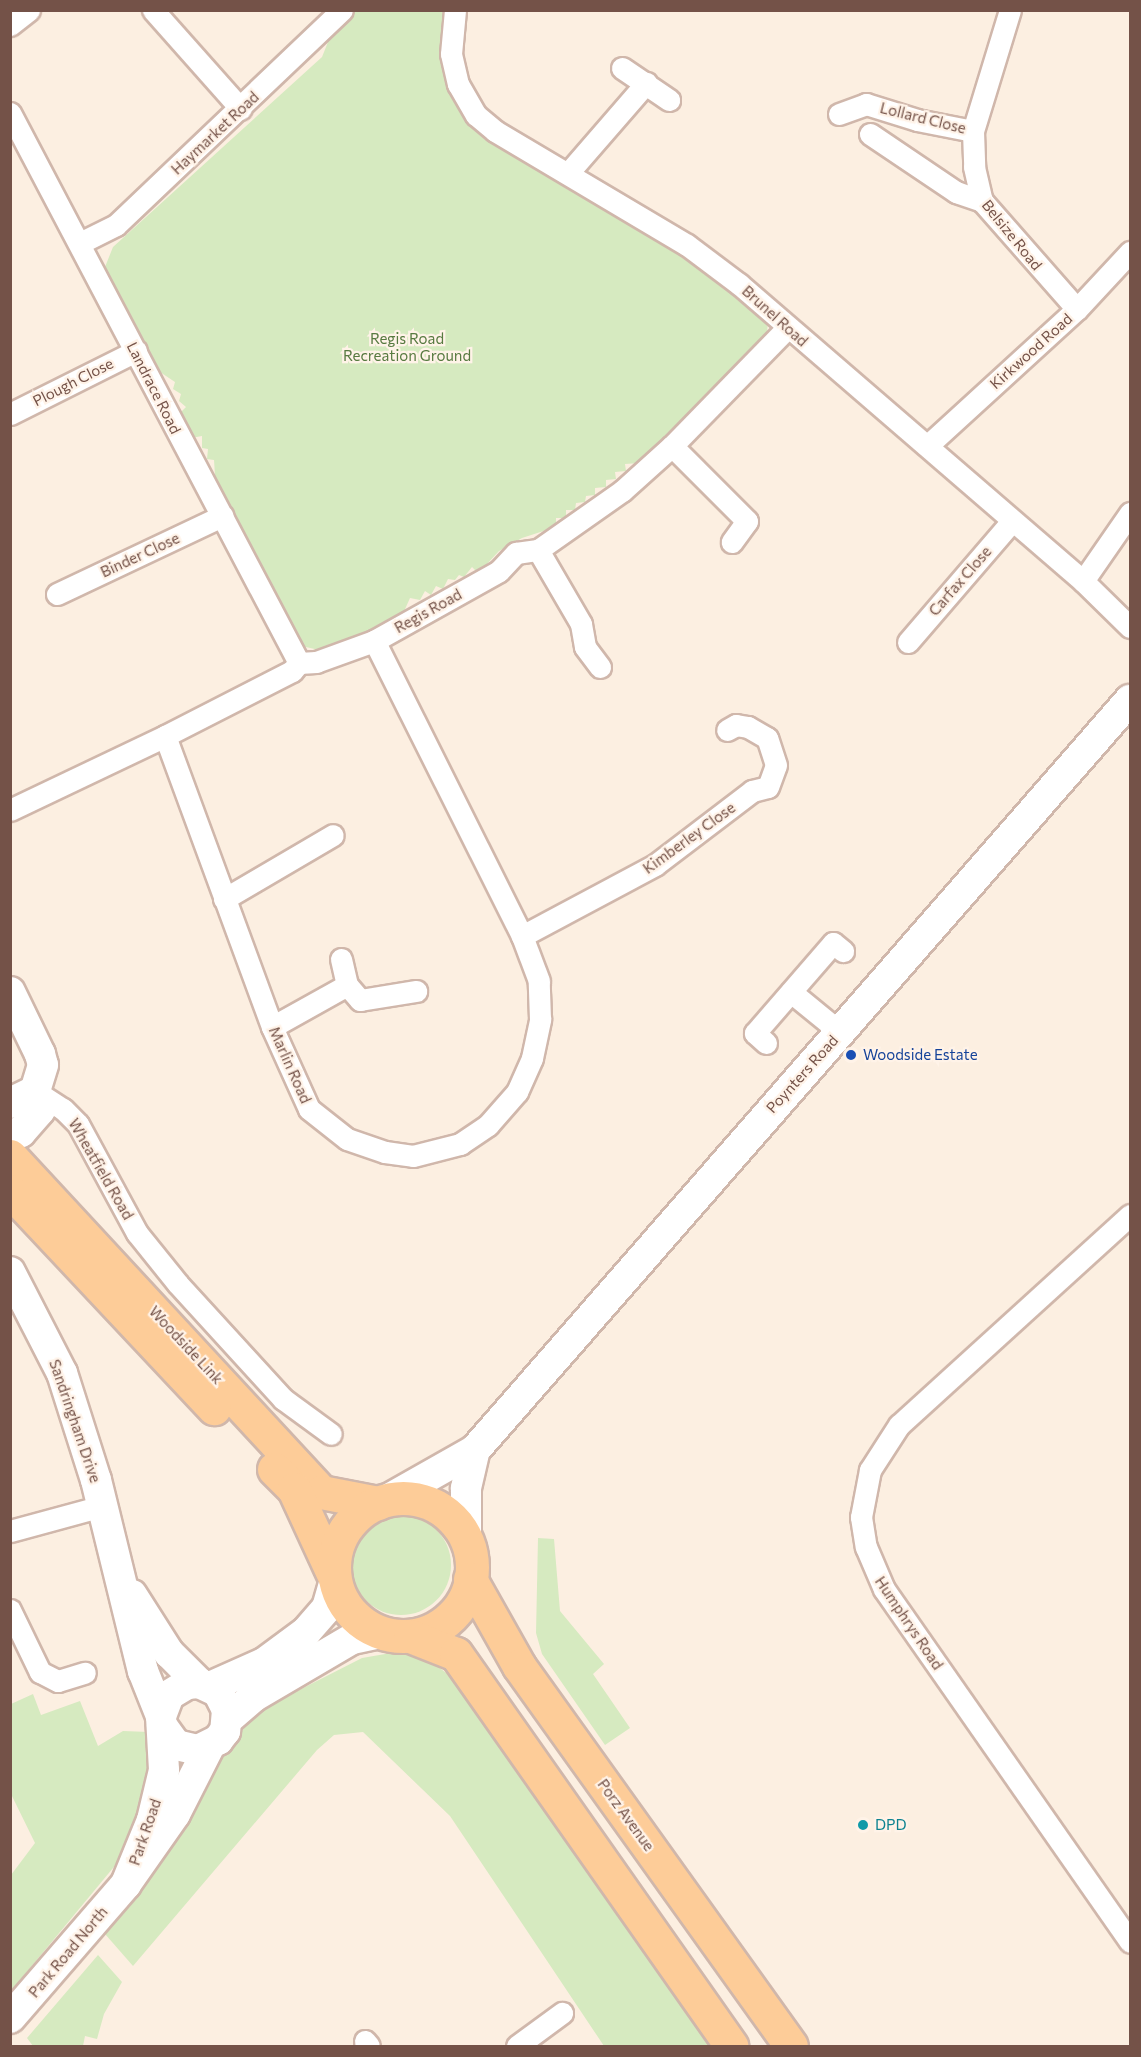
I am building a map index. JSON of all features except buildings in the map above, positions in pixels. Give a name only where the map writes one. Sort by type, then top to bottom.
[{"type":"main road","name":"Woodside Link","points":[[10,1156],[321,1492],[381,1502]]},
{"type":"main road","name":"Woodside Link","points":[[10,1191],[136,1328],[294,1489],[335,1578]]},
{"type":"main road","points":[[395,1634],[427,1632],[456,1611],[470,1579],[466,1540],[456,1523],[432,1506],[404,1498],[381,1502],[349,1524],[339,1540],[335,1578],[351,1613],[395,1634],[456,1654],[731,2046]]},
{"type":"main road","name":"Porz Avenue","points":[[470,1579],[519,1666],[791,2046]]},
{"type":"street","points":[[10,25],[29,10]]},
{"type":"street","points":[[153,10],[241,109]]},
{"type":"street","name":"Haymarket Road","points":[[80,243],[116,225],[241,109],[342,10]]},
{"type":"street","name":"Brunel Road","points":[[455,10],[451,54],[458,84],[476,115],[495,131],[570,172],[687,245],[739,284],[787,328],[1083,581],[1131,627]]},
{"type":"street","name":"Belsize Road","points":[[1010,10],[973,131],[974,167],[982,201],[1077,309]]},
{"type":"street","points":[[622,68],[669,100]]},
{"type":"street","points":[[570,172],[646,83]]},
{"type":"street","name":"Lollard Close","points":[[839,114],[867,104],[917,120],[973,131]]},
{"type":"street","name":"Landrace Road","points":[[12,119],[80,243],[299,663]]},
{"type":"street","name":"Lollard Close","points":[[870,134],[956,192],[982,201]]},
{"type":"street","name":"Kirkwood Road","points":[[927,446],[1077,309],[1131,252]]},
{"type":"street","name":"Regis Road","points":[[10,810],[165,736],[292,671],[299,663],[316,662],[374,641],[499,571],[516,554],[537,550],[621,491],[672,446],[787,328]]},
{"type":"street","name":"Plough Close","points":[[10,414],[136,351]]},
{"type":"street","points":[[672,446],[747,521],[732,542]]},
{"type":"street","points":[[1083,581],[1131,513]]},
{"type":"street","name":"Binder Close","points":[[57,594],[222,516]]},
{"type":"street","name":"Carfax Close","points":[[908,642],[1011,521]]},
{"type":"street","points":[[537,550],[581,624],[585,647],[600,667]]},
{"type":"street","name":"Marlin Road","points":[[165,736],[272,1027],[304,1102],[333,1131],[360,1144],[400,1155],[446,1150],[488,1125],[517,1092],[532,1058],[540,1019],[539,981],[522,936],[374,641]]},
{"type":"street","name":"Poynters Road","points":[[381,1502],[475,1450],[1131,700]]},
{"type":"street","name":"Kimberley Close","points":[[522,936],[655,866],[752,791],[768,787],[777,765],[768,738],[748,727],[736,725],[727,730]]},
{"type":"street","points":[[224,899],[333,835]]},
{"type":"street","points":[[766,1043],[754,1033],[833,943],[843,951]]},
{"type":"street","points":[[341,959],[347,985],[360,1000],[416,991]]},
{"type":"street","points":[[272,1027],[347,985]]},
{"type":"street","points":[[791,992],[840,1032]]},
{"type":"street","points":[[10,1134],[21,1132],[40,1110],[23,1097],[43,1065],[13,1010]]},
{"type":"street","name":"Wheatfield Road","points":[[23,1097],[63,1109],[78,1124],[137,1233],[178,1284],[284,1399],[331,1434]]},
{"type":"street","name":"Humphrys Road","points":[[1131,1215],[899,1425],[870,1470],[861,1517],[866,1547],[884,1589],[1131,1942]]},
{"type":"street","name":"Sandringham Drive","points":[[10,1272],[62,1373],[102,1506],[143,1671],[162,1721]]},
{"type":"street","name":"Poynters Road","points":[[466,1540],[466,1488],[475,1450]]},
{"type":"street","points":[[10,1532],[102,1506]]},
{"type":"street","name":"Sandringham Drive","points":[[120,1578],[170,1653],[204,1685]]},
{"type":"street","points":[[204,1685],[224,1700],[228,1719],[225,1731],[209,1747],[198,1750],[176,1745],[162,1721],[169,1695],[187,1684],[204,1685],[264,1663],[306,1632],[327,1608],[335,1578]]},
{"type":"street","points":[[10,1610],[40,1672],[58,1681],[85,1673]]},
{"type":"street","points":[[228,1719],[253,1697],[352,1639],[395,1634]]},
{"type":"street","name":"Park Road","points":[[126,1884],[154,1810],[164,1770],[162,1721]]},
{"type":"street","name":"Park Road","points":[[126,1884],[175,1814],[209,1747]]},
{"type":"street","name":"Park Road North","points":[[10,2018],[126,1884]]},
{"type":"street","points":[[517,2046],[562,2013]]},
{"type":"green space","name":"Regis Road Recreation Ground","points":[[353,11],[446,11],[473,119],[683,250],[768,321],[765,340],[640,463],[625,464],[626,471],[615,472],[616,479],[606,480],[606,487],[595,488],[595,495],[586,496],[585,502],[576,503],[575,510],[566,510],[566,518],[556,518],[556,524],[565,524],[522,538],[499,551],[472,580],[476,571],[472,567],[464,577],[459,575],[455,580],[448,579],[443,589],[436,586],[431,595],[425,591],[420,600],[410,598],[402,616],[382,629],[319,650],[297,645],[216,492],[214,460],[207,459],[208,449],[202,448],[202,436],[191,438],[178,415],[186,407],[179,401],[181,394],[173,389],[175,382],[154,368],[105,267],[113,247],[322,57],[332,32]]},
{"type":"green space","points":[[401,1515],[429,1523],[443,1537],[451,1565],[443,1593],[429,1607],[401,1615],[373,1607],[359,1593],[351,1565],[359,1537],[373,1523]]},
{"type":"green space","points":[[538,1538],[554,1539],[560,1611],[604,1664],[593,1674],[630,1728],[605,1745],[542,1654],[536,1633]]},
{"type":"green space","points":[[414,1649],[449,1675],[709,2046],[604,2046],[450,1816],[363,1732],[334,1735],[317,1750],[133,1966],[105,1934],[181,1828],[205,1781],[256,1712],[362,1658]]},
{"type":"green space","points":[[33,1694],[41,1715],[80,1701],[98,1746],[123,1731],[149,1732],[148,1803],[118,1862],[11,1991],[11,1875],[35,1843],[11,1794],[11,1704]]},
{"type":"green space","points":[[98,1955],[122,1982],[104,2014],[97,2039],[85,2036],[83,2046],[33,2046],[27,2038]]},
{"type":"place","name":"Woodside Estate","points":[[851,1055]]},
{"type":"place","name":"DPD","points":[[863,1825]]}]
